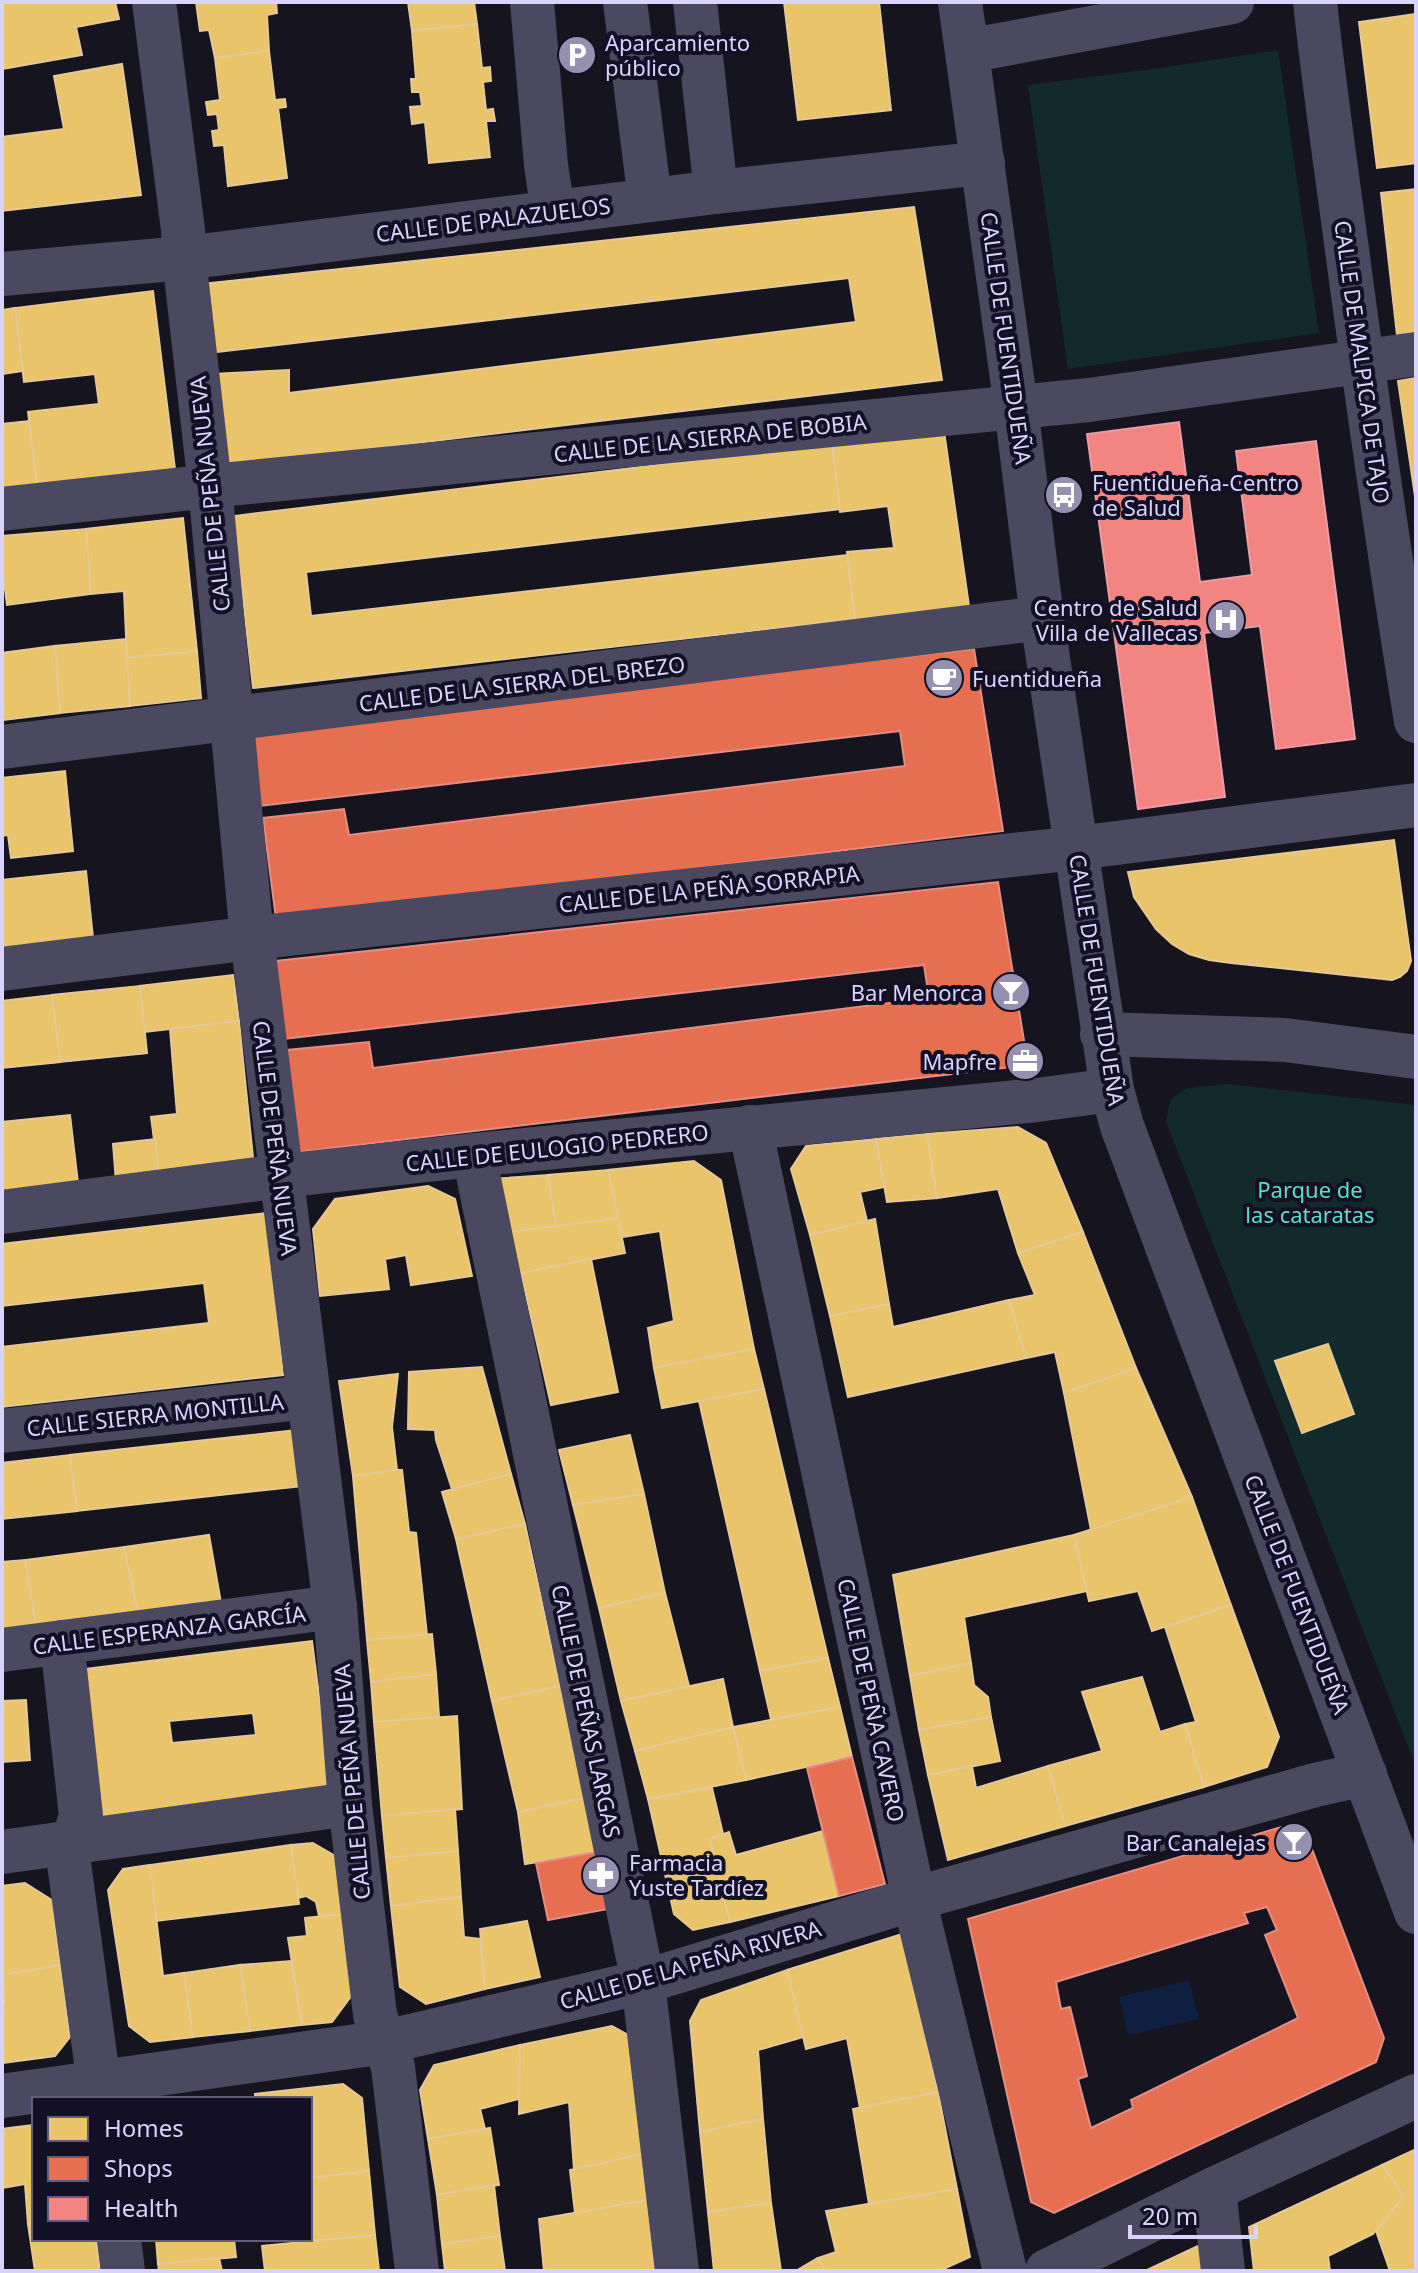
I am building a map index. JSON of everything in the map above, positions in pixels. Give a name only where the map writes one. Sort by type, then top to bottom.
[{"type":"street","name":"CALLE DE PEÑA NUEVA","points":[[154,2],[183,230],[210,486],[252,938],[335,1607],[350,1804],[375,2015],[393,2067],[417,2271]]},
{"type":"street","points":[[532,2],[553,212]]},
{"type":"street","points":[[625,2],[650,200]]},
{"type":"street","points":[[695,2],[716,192]]},
{"type":"street","name":"CALLE DE FUENTIDUEÑA","points":[[960,2],[1042,618],[1112,1090],[1122,1126],[1416,1912]]},
{"type":"street","points":[[967,51],[1232,2]]},
{"type":"street","name":"CALLE DE MALPICA DE TAJO","points":[[1315,2],[1362,360],[1405,586],[1416,721]]},
{"type":"street","name":"CALLE DE PALAZUELOS","points":[[2,274],[184,258],[716,192],[983,163]]},
{"type":"street","name":"CALLE DE LA SIERRA DE BOBIA","points":[[2,509],[1089,400],[1416,354]]},
{"type":"street","name":"CALLE DE LA SIERRA DEL BREZO","points":[[2,747],[1042,618]]},
{"type":"street","name":"CALLE DE LA PEÑA SORRAPIA","points":[[2,969],[252,938],[1077,848],[1416,805]]},
{"type":"street","points":[[1102,1034],[1285,1040],[1416,1057]]},
{"type":"street","name":"CALLE DE EULOGIO PEDRERO","points":[[2,1212],[281,1176],[1112,1090]]},
{"type":"street","name":"CALLE DE PEÑA CAVERO","points":[[750,1127],[914,1899],[1005,2271]]},
{"type":"street","name":"CALLE DE PEÑAS LARGAS","points":[[474,1155],[643,1982],[677,2271]]},
{"type":"street","name":"CALLE SIERRA MONTILLA","points":[[2,1431],[309,1397]]},
{"type":"street","name":"CALLE ESPERANZA GARCÍA","points":[[2,1650],[335,1607]]},
{"type":"street","points":[[62,1642],[81,1816],[68,1856],[100,2091]]},
{"type":"street","name":"CALLE DE LA PEÑA RIVERA","points":[[2,2096],[100,2091],[385,2042],[643,1982],[914,1899],[1315,1785],[1365,1774]]},
{"type":"street","points":[[2,1852],[350,1804]]},
{"type":"street","points":[[1047,2271],[1214,2189],[1416,2096]]},
{"type":"street","points":[[1214,2189],[1223,2271]]},
{"type":"street","points":[[119,2241],[123,2271]]},
{"type":"green space","points":[[1278,50],[1319,333],[1068,369],[1028,85]]},
{"type":"green space","name":"Parque de las cataratas","points":[[1228,1084],[1416,1105],[1416,1767],[1166,1122],[1170,1100],[1187,1088]]},
{"type":"water","points":[[1189,1980],[1199,2019],[1128,2035],[1119,1997]]},
{"type":"building: Homes","points":[[2,2],[115,2],[119,19],[76,27],[82,55],[2,69]]},
{"type":"building: Homes","points":[[196,2],[276,2],[277,13],[267,15],[269,51],[215,58],[209,30],[200,31]]},
{"type":"building: Homes","points":[[408,2],[474,2],[477,24],[412,31]]},
{"type":"building: Homes","points":[[784,2],[879,2],[891,110],[798,120]]},
{"type":"building: Homes","points":[[1416,14],[1416,163],[1377,168],[1359,22]]},
{"type":"building: Homes","points":[[477,24],[482,68],[490,67],[491,81],[483,82],[486,110],[493,109],[495,121],[486,121],[490,157],[429,163],[425,122],[412,124],[410,107],[422,106],[420,92],[412,92],[411,79],[416,79],[412,31]]},
{"type":"building: Homes","points":[[269,51],[275,100],[285,99],[286,107],[278,108],[287,178],[228,186],[224,145],[214,146],[212,131],[219,130],[217,114],[208,115],[206,102],[220,100],[215,58]]},
{"type":"building: Homes","points":[[122,64],[141,195],[2,211],[2,137],[64,129],[54,76]]},
{"type":"building: Homes","points":[[1416,189],[1416,332],[1397,335],[1381,193]]},
{"type":"building: Homes","points":[[914,207],[942,380],[224,466],[213,374],[289,370],[289,393],[856,322],[849,278],[209,353],[202,284]]},
{"type":"building: Homes","points":[[153,291],[175,469],[37,485],[28,412],[99,404],[95,374],[24,382],[15,308]]},
{"type":"building: Homes","points":[[15,308],[23,371],[2,374],[2,310]]},
{"type":"building: Homes","points":[[1416,378],[1416,503],[1398,381]]},
{"type":"building: Homes","points":[[29,421],[37,485],[2,489],[2,424]]},
{"type":"building: Homes","points":[[944,431],[969,606],[855,619],[847,552],[894,548],[888,506],[840,512],[832,444]]},
{"type":"building: Homes","points":[[832,444],[840,509],[306,572],[311,616],[847,555],[855,619],[253,688],[234,516]]},
{"type":"building: Homes","points":[[183,518],[197,651],[127,658],[124,591],[91,594],[86,529]]},
{"type":"building: Homes","points":[[86,529],[91,594],[7,605],[2,536]]},
{"type":"building: Homes","points":[[126,639],[130,706],[60,713],[55,646]]},
{"type":"building: Homes","points":[[55,646],[60,713],[2,720],[2,653]]},
{"type":"building: Homes","points":[[197,651],[201,698],[130,706],[127,658]]},
{"type":"building: Homes","points":[[65,771],[73,851],[11,858],[8,835],[2,836],[2,778]]},
{"type":"building: Homes","points":[[1394,840],[1411,961],[1407,971],[1392,980],[1231,963],[1189,954],[1156,929],[1134,897],[1128,872]]},
{"type":"building: Homes","points":[[86,871],[93,938],[2,949],[2,880]]},
{"type":"building: Homes","points":[[233,975],[239,1021],[145,1032],[140,986]]},
{"type":"building: Homes","points":[[140,986],[147,1053],[60,1062],[52,995]]},
{"type":"building: Homes","points":[[52,995],[60,1062],[2,1068],[2,1001]]},
{"type":"building: Homes","points":[[239,1021],[254,1167],[159,1177],[151,1117],[177,1114],[170,1029]]},
{"type":"building: Homes","points":[[70,1115],[78,1183],[2,1192],[2,1122]]},
{"type":"building: Homes","points":[[1018,1127],[1046,1143],[1083,1232],[1018,1253],[998,1189],[937,1198],[927,1134]]},
{"type":"building: Homes","points":[[927,1134],[937,1198],[887,1202],[876,1139]]},
{"type":"building: Homes","points":[[155,1139],[159,1177],[116,1182],[113,1144]]},
{"type":"building: Homes","points":[[876,1139],[884,1187],[860,1192],[867,1221],[810,1235],[791,1169],[806,1146]]},
{"type":"building: Homes","points":[[694,1161],[721,1180],[754,1349],[654,1368],[648,1328],[674,1321],[660,1231],[622,1237],[608,1170]]},
{"type":"building: Homes","points":[[608,1170],[618,1218],[556,1227],[548,1175]]},
{"type":"building: Homes","points":[[548,1175],[556,1227],[502,1233],[491,1179]]},
{"type":"building: Homes","points":[[428,1186],[455,1199],[472,1276],[411,1285],[406,1255],[385,1259],[389,1289],[320,1296],[313,1229],[335,1199]]},
{"type":"building: Homes","points":[[266,1213],[283,1375],[2,1407],[2,1347],[209,1323],[204,1283],[2,1306],[2,1244]]},
{"type":"building: Homes","points":[[618,1218],[625,1253],[511,1275],[502,1233]]},
{"type":"building: Homes","points":[[875,1219],[889,1304],[830,1316],[810,1235]]},
{"type":"building: Homes","points":[[1083,1232],[1136,1368],[1064,1393],[1055,1352],[1026,1358],[1009,1300],[1035,1295],[1018,1253]]},
{"type":"building: Homes","points":[[591,1259],[618,1392],[551,1405],[521,1273]]},
{"type":"building: Homes","points":[[1009,1300],[1026,1358],[848,1397],[830,1316],[889,1304],[893,1327]]},
{"type":"building: Homes","points":[[1328,1344],[1354,1414],[1302,1433],[1275,1361]]},
{"type":"building: Homes","points":[[754,1349],[764,1389],[662,1408],[654,1368]]},
{"type":"building: Homes","points":[[482,1367],[511,1474],[452,1489],[435,1430],[408,1429],[409,1372]]},
{"type":"building: Homes","points":[[1136,1368],[1192,1497],[1091,1530],[1064,1393]]},
{"type":"building: Homes","points":[[398,1374],[392,1427],[397,1470],[353,1476],[339,1381]]},
{"type":"building: Homes","points":[[764,1389],[828,1658],[760,1671],[699,1401]]},
{"type":"building: Homes","points":[[296,1430],[302,1486],[77,1511],[70,1455]]},
{"type":"building: Homes","points":[[630,1435],[644,1494],[573,1505],[559,1450]]},
{"type":"building: Homes","points":[[70,1455],[77,1511],[2,1519],[2,1463]]},
{"type":"building: Homes","points":[[402,1470],[409,1532],[416,1533],[427,1635],[367,1640],[353,1476]]},
{"type":"building: Homes","points":[[511,1474],[525,1524],[456,1539],[442,1492]]},
{"type":"building: Homes","points":[[644,1494],[665,1593],[599,1608],[573,1505]]},
{"type":"building: Homes","points":[[1192,1497],[1231,1605],[1152,1631],[1138,1591],[1089,1601],[1074,1535]]},
{"type":"building: Homes","points":[[525,1524],[560,1686],[492,1701],[456,1539]]},
{"type":"building: Homes","points":[[209,1535],[221,1603],[138,1614],[124,1547]]},
{"type":"building: Homes","points":[[1074,1535],[1087,1591],[964,1617],[971,1663],[910,1676],[893,1575]]},
{"type":"building: Homes","points":[[124,1547],[138,1614],[36,1626],[25,1560]]},
{"type":"building: Homes","points":[[25,1560],[36,1626],[2,1630],[2,1562]]},
{"type":"building: Homes","points":[[665,1593],[689,1686],[621,1701],[599,1608]]},
{"type":"building: Homes","points":[[1231,1605],[1279,1737],[1267,1767],[1204,1787],[1185,1724],[1196,1722],[1165,1627]]},
{"type":"building: Homes","points":[[432,1634],[436,1674],[371,1682],[367,1640]]},
{"type":"building: Homes","points":[[312,1641],[331,1790],[103,1818],[84,1669]],"holes":[[[253,1713],[256,1735],[172,1743],[169,1721]]]},
{"type":"building: Homes","points":[[828,1658],[840,1707],[771,1719],[760,1671]]},
{"type":"building: Homes","points":[[971,1663],[974,1685],[988,1697],[991,1717],[919,1730],[910,1676]]},
{"type":"building: Homes","points":[[436,1674],[439,1717],[374,1722],[371,1682]]},
{"type":"building: Homes","points":[[1142,1677],[1160,1732],[1185,1724],[1204,1787],[1065,1826],[1048,1766],[1102,1751],[1082,1692]]},
{"type":"building: Homes","points":[[723,1679],[733,1727],[635,1751],[621,1701]]},
{"type":"building: Homes","points":[[560,1686],[585,1798],[518,1812],[492,1701]]},
{"type":"building: Homes","points":[[26,1700],[30,1760],[2,1762],[2,1701]]},
{"type":"building: Homes","points":[[840,1707],[852,1757],[746,1780],[733,1727]]},
{"type":"building: Homes","points":[[457,1716],[462,1809],[382,1816],[374,1722]]},
{"type":"building: Homes","points":[[991,1717],[1000,1761],[928,1775],[919,1730]]},
{"type":"building: Homes","points":[[733,1727],[746,1780],[648,1799],[635,1751]]},
{"type":"building: Homes","points":[[972,1766],[976,1788],[1048,1766],[1065,1826],[948,1860],[928,1775]]},
{"type":"building: Homes","points":[[712,1788],[723,1834],[710,1839],[730,1922],[693,1930],[674,1914],[648,1799]]},
{"type":"building: Homes","points":[[585,1798],[598,1852],[525,1864],[518,1812]]},
{"type":"building: Homes","points":[[455,1809],[458,1851],[386,1858],[382,1816]]},
{"type":"building: Homes","points":[[823,1831],[839,1896],[730,1922],[710,1839],[729,1832],[736,1855]]},
{"type":"building: Homes","points":[[313,1843],[335,1856],[345,1914],[319,1916],[316,1902],[306,1896],[298,1898],[291,1845]]},
{"type":"building: Homes","points":[[291,1845],[299,1904],[156,1921],[150,1865]]},
{"type":"building: Homes","points":[[458,1851],[461,1897],[391,1906],[386,1858]]},
{"type":"building: Homes","points":[[150,1865],[163,1976],[184,1973],[193,2037],[150,2042],[129,2026],[108,1890],[123,1869]]},
{"type":"building: Homes","points":[[25,1883],[52,1900],[60,1965],[2,1975],[2,1886]]},
{"type":"building: Homes","points":[[461,1897],[464,1937],[480,1939],[485,1989],[426,2004],[400,1987],[391,1906]]},
{"type":"building: Homes","points":[[345,1914],[352,1995],[332,2022],[302,2025],[288,1938],[307,1936],[305,1918]]},
{"type":"building: Homes","points":[[527,1921],[540,1977],[485,1989],[480,1929]]},
{"type":"building: Homes","points":[[902,1934],[938,2092],[860,2108],[847,2038],[806,2049],[787,1970]]},
{"type":"building: Homes","points":[[291,1961],[302,2025],[250,2031],[240,1965]]},
{"type":"building: Homes","points":[[60,1965],[70,2037],[55,2056],[2,2063],[2,2002],[5,2002],[2,1975]]},
{"type":"building: Homes","points":[[240,1965],[250,2031],[193,2037],[184,1973]]},
{"type":"building: Homes","points":[[787,1970],[803,2037],[758,2050],[763,2119],[700,2132],[690,2021],[701,2000]]},
{"type":"building: Homes","points":[[612,2026],[630,2036],[644,2154],[574,2169],[569,2102],[519,2114],[520,2045]]},
{"type":"building: Homes","points":[[520,2045],[519,2099],[480,2109],[485,2129],[428,2139],[420,2090],[434,2065]]},
{"type":"building: Homes","points":[[343,2084],[362,2098],[369,2171],[312,2178],[312,2097],[255,2097],[255,2094]]},
{"type":"building: Homes","points":[[938,2092],[957,2189],[869,2204],[853,2109]]},
{"type":"building: Homes","points":[[763,2119],[771,2203],[708,2212],[700,2132]]},
{"type":"building: Homes","points":[[32,2125],[32,2223],[28,2224],[25,2184],[2,2188],[2,2129]]},
{"type":"building: Homes","points":[[490,2128],[499,2185],[437,2195],[428,2139]]},
{"type":"building: Homes","points":[[1416,2149],[1416,2271],[1390,2271],[1376,2231],[1404,2196],[1382,2165]]},
{"type":"building: Homes","points":[[644,2154],[648,2200],[575,2213],[570,2170]]},
{"type":"building: Homes","points":[[1382,2165],[1404,2196],[1373,2234],[1328,2256],[1330,2271],[1254,2271],[1249,2227]]},
{"type":"building: Homes","points":[[369,2171],[375,2235],[312,2241],[312,2178]]},
{"type":"building: Homes","points":[[494,2185],[500,2236],[442,2244],[437,2195]]},
{"type":"building: Homes","points":[[957,2189],[970,2257],[939,2271],[825,2271],[818,2258],[836,2252],[826,2211]]},
{"type":"building: Homes","points":[[648,2200],[655,2271],[544,2271],[539,2219]]},
{"type":"building: Homes","points":[[771,2203],[781,2271],[714,2271],[708,2212]]},
{"type":"building: Homes","points":[[32,2223],[32,2241],[96,2241],[100,2271],[35,2271],[28,2224]]},
{"type":"building: Homes","points":[[375,2235],[379,2271],[265,2271],[262,2246]]},
{"type":"building: Homes","points":[[500,2236],[505,2271],[445,2271],[442,2244]]},
{"type":"building: Homes","points":[[156,2241],[234,2241],[236,2257],[158,2264]]},
{"type":"building: Homes","points":[[1200,2245],[1203,2271],[1145,2271]]},
{"type":"building: Homes","points":[[219,2258],[222,2271],[159,2271],[158,2264]]},
{"type":"building: Homes","points":[[818,2258],[825,2271],[799,2271],[799,2269]]},
{"type":"building: Shops","points":[[974,649],[1003,831],[276,919],[263,818],[344,809],[349,835],[905,766],[900,731],[260,806],[252,728]]},
{"type":"building: Shops","points":[[998,882],[1028,1065],[299,1152],[287,1050],[369,1042],[373,1068],[929,998],[924,965],[284,1039],[276,961]]},
{"type":"building: Shops","points":[[852,1757],[885,1884],[839,1896],[807,1768]]},
{"type":"building: Shops","points":[[1285,1826],[1307,1836],[1384,2038],[1376,2062],[1054,2213],[1031,2202],[968,1919]],"holes":[[[1267,1907],[1277,1930],[1265,1935],[1298,2018],[1131,2100],[1133,2108],[1091,2128],[1078,2079],[1087,2076],[1070,2007],[1061,2009],[1056,1982],[1248,1923],[1244,1913]]]},
{"type":"building: Shops","points":[[598,1852],[608,1909],[548,1920],[536,1863]]},
{"type":"building: Health","name":"Centro de Salud Villa de Vallecas","points":[[1179,422],[1200,582],[1252,575],[1236,451],[1316,441],[1355,739],[1276,749],[1260,626],[1204,633],[1225,797],[1138,809],[1087,434]]},
{"type":"place","name":"Aparcamiento público","points":[[577,55]]},
{"type":"place","name":"Fuentidueña-Centro de Salud","points":[[1064,495]]},
{"type":"place","name":"Centro de Salud Villa de Vallecas","points":[[1226,620]]},
{"type":"place","name":"Fuentidueña","points":[[944,678]]},
{"type":"place","name":"Bar Menorca","points":[[1011,992]]},
{"type":"place","name":"Mapfre","points":[[1025,1061]]},
{"type":"place","name":"Bar Canalejas","points":[[1294,1842]]},
{"type":"place","name":"Farmacia Yuste Tardíez","points":[[601,1875]]}]
